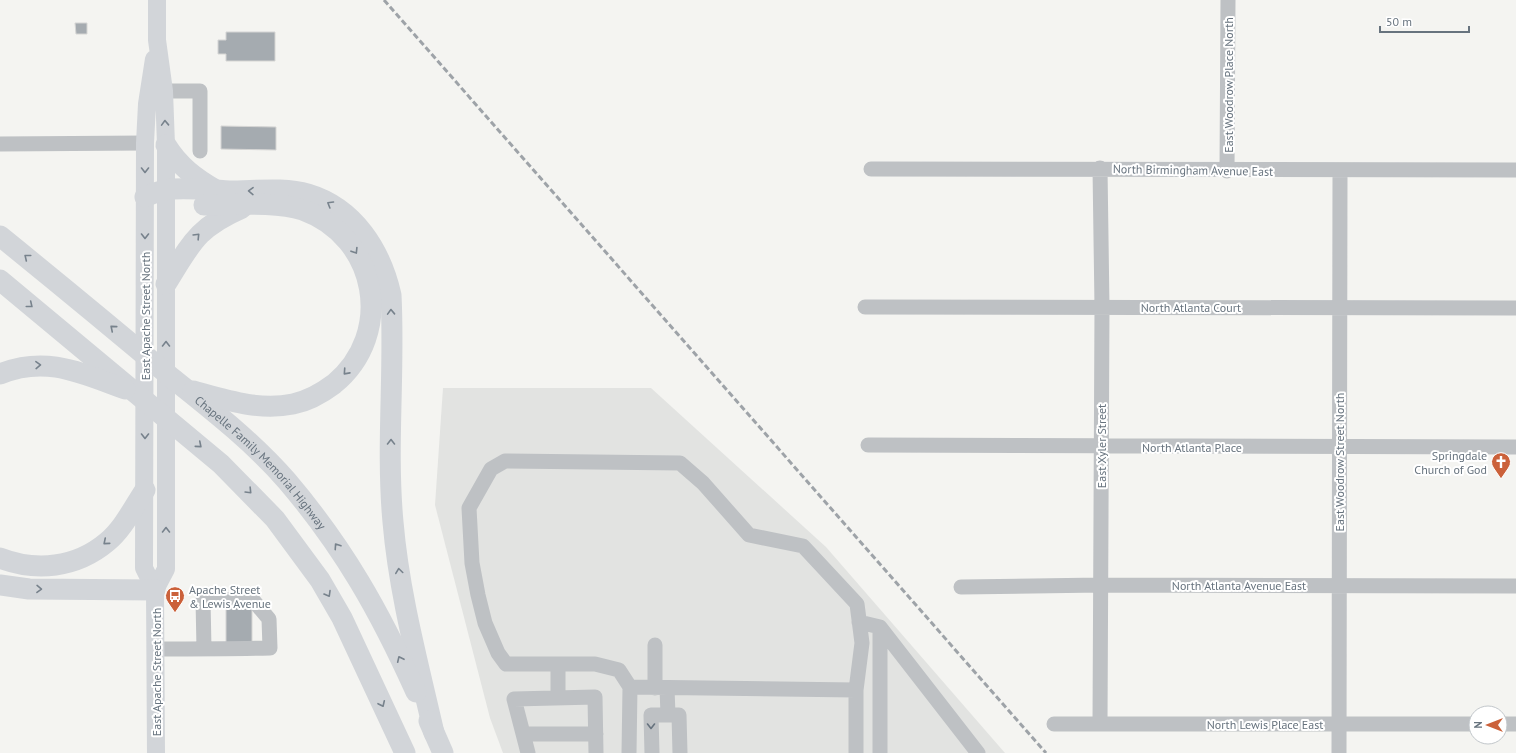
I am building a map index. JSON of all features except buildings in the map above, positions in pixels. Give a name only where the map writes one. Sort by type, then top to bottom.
[{"type":"highway","points":[[166,146],[175,159],[192,175],[216,190]]},
{"type":"highway","points":[[166,197],[216,190],[286,191],[308,194],[333,206],[356,224],[367,238],[379,258],[387,281],[392,312],[393,522],[406,610],[434,733]]},
{"type":"highway","points":[[145,197],[166,197],[248,206],[277,205],[303,210],[336,229],[351,245],[362,263],[371,296],[371,317],[364,344],[352,365],[338,380],[318,395],[301,402],[282,406],[257,406],[223,409]]},
{"type":"highway","points":[[166,284],[186,250],[200,234],[220,218],[248,206]]},
{"type":"highway","name":"Chapelle Family Memorial Highway","points":[[0,236],[186,389],[223,409],[286,480],[327,531],[352,566],[385,626],[443,753]]},
{"type":"highway","points":[[0,280],[90,366],[137,393],[221,464],[275,519],[320,580],[360,655],[405,753]]},
{"type":"highway","points":[[0,374],[26,366],[90,366]]},
{"type":"highway","points":[[0,558],[18,564],[36,567],[63,564],[86,556],[114,535],[145,490]]},
{"type":"highway","points":[[0,585],[29,589],[155,590]]},
{"type":"main road","name":"East Apache Street North","points":[[156,753],[155,590],[144,568],[145,143],[147,104],[156,40],[157,0]]},
{"type":"main road","name":"East Apache Street North","points":[[155,590],[166,569],[166,146],[164,90],[156,40]]},
{"type":"street","name":"East Woodrow Place North","points":[[1227,171],[1228,0]]},
{"type":"street","points":[[164,90],[200,91],[200,151]]},
{"type":"street","points":[[0,144],[145,143]]},
{"type":"street","name":"North Birmingham Avenue East","points":[[871,169],[1100,168],[1227,171],[1516,170]]},
{"type":"street","name":"East Xyler Street","points":[[1100,168],[1102,307],[1100,724]]},
{"type":"street","name":"East Woodrow Street North","points":[[1339,753],[1340,171]]},
{"type":"street","name":"North Atlanta Court","points":[[865,307],[1516,308]]},
{"type":"street","name":"North Atlanta Place","points":[[868,445],[1516,447]]},
{"type":"street","points":[[629,753],[630,687],[619,670],[595,664],[506,664],[498,653],[485,623],[472,563],[469,508],[490,469],[505,461],[680,463],[703,483],[749,535],[803,546],[857,604],[862,643],[856,690],[856,753]]},
{"type":"street","name":"North Atlanta Avenue East","points":[[961,587],[1101,585],[1516,586]]},
{"type":"street","points":[[155,649],[204,649],[270,648],[269,619],[253,600],[203,599],[204,649]]},
{"type":"street","points":[[860,622],[880,627],[978,753]]},
{"type":"street","points":[[880,627],[880,753]]},
{"type":"street","points":[[655,645],[661,688],[668,715]]},
{"type":"street","points":[[558,664],[558,698]]},
{"type":"street","points":[[630,687],[856,690]]},
{"type":"street","points":[[528,753],[514,699],[595,697],[596,753]]},
{"type":"street","points":[[652,753],[651,715],[679,715],[680,753]]},
{"type":"street","name":"North Lewis Place East","points":[[1054,724],[1468,724]]},
{"type":"street","points":[[523,734],[596,734]]},
{"type":"shaded area","points":[[443,388],[651,388],[826,547],[1005,753],[503,753],[490,718],[435,505]]},
{"type":"railway","points":[[384,0],[1046,753]]},
{"type":"place","name":"Springdale Church of God","points":[[1501,479]]},
{"type":"place","name":"Apache Street & Lewis Avenue","points":[[175,613]]}]
